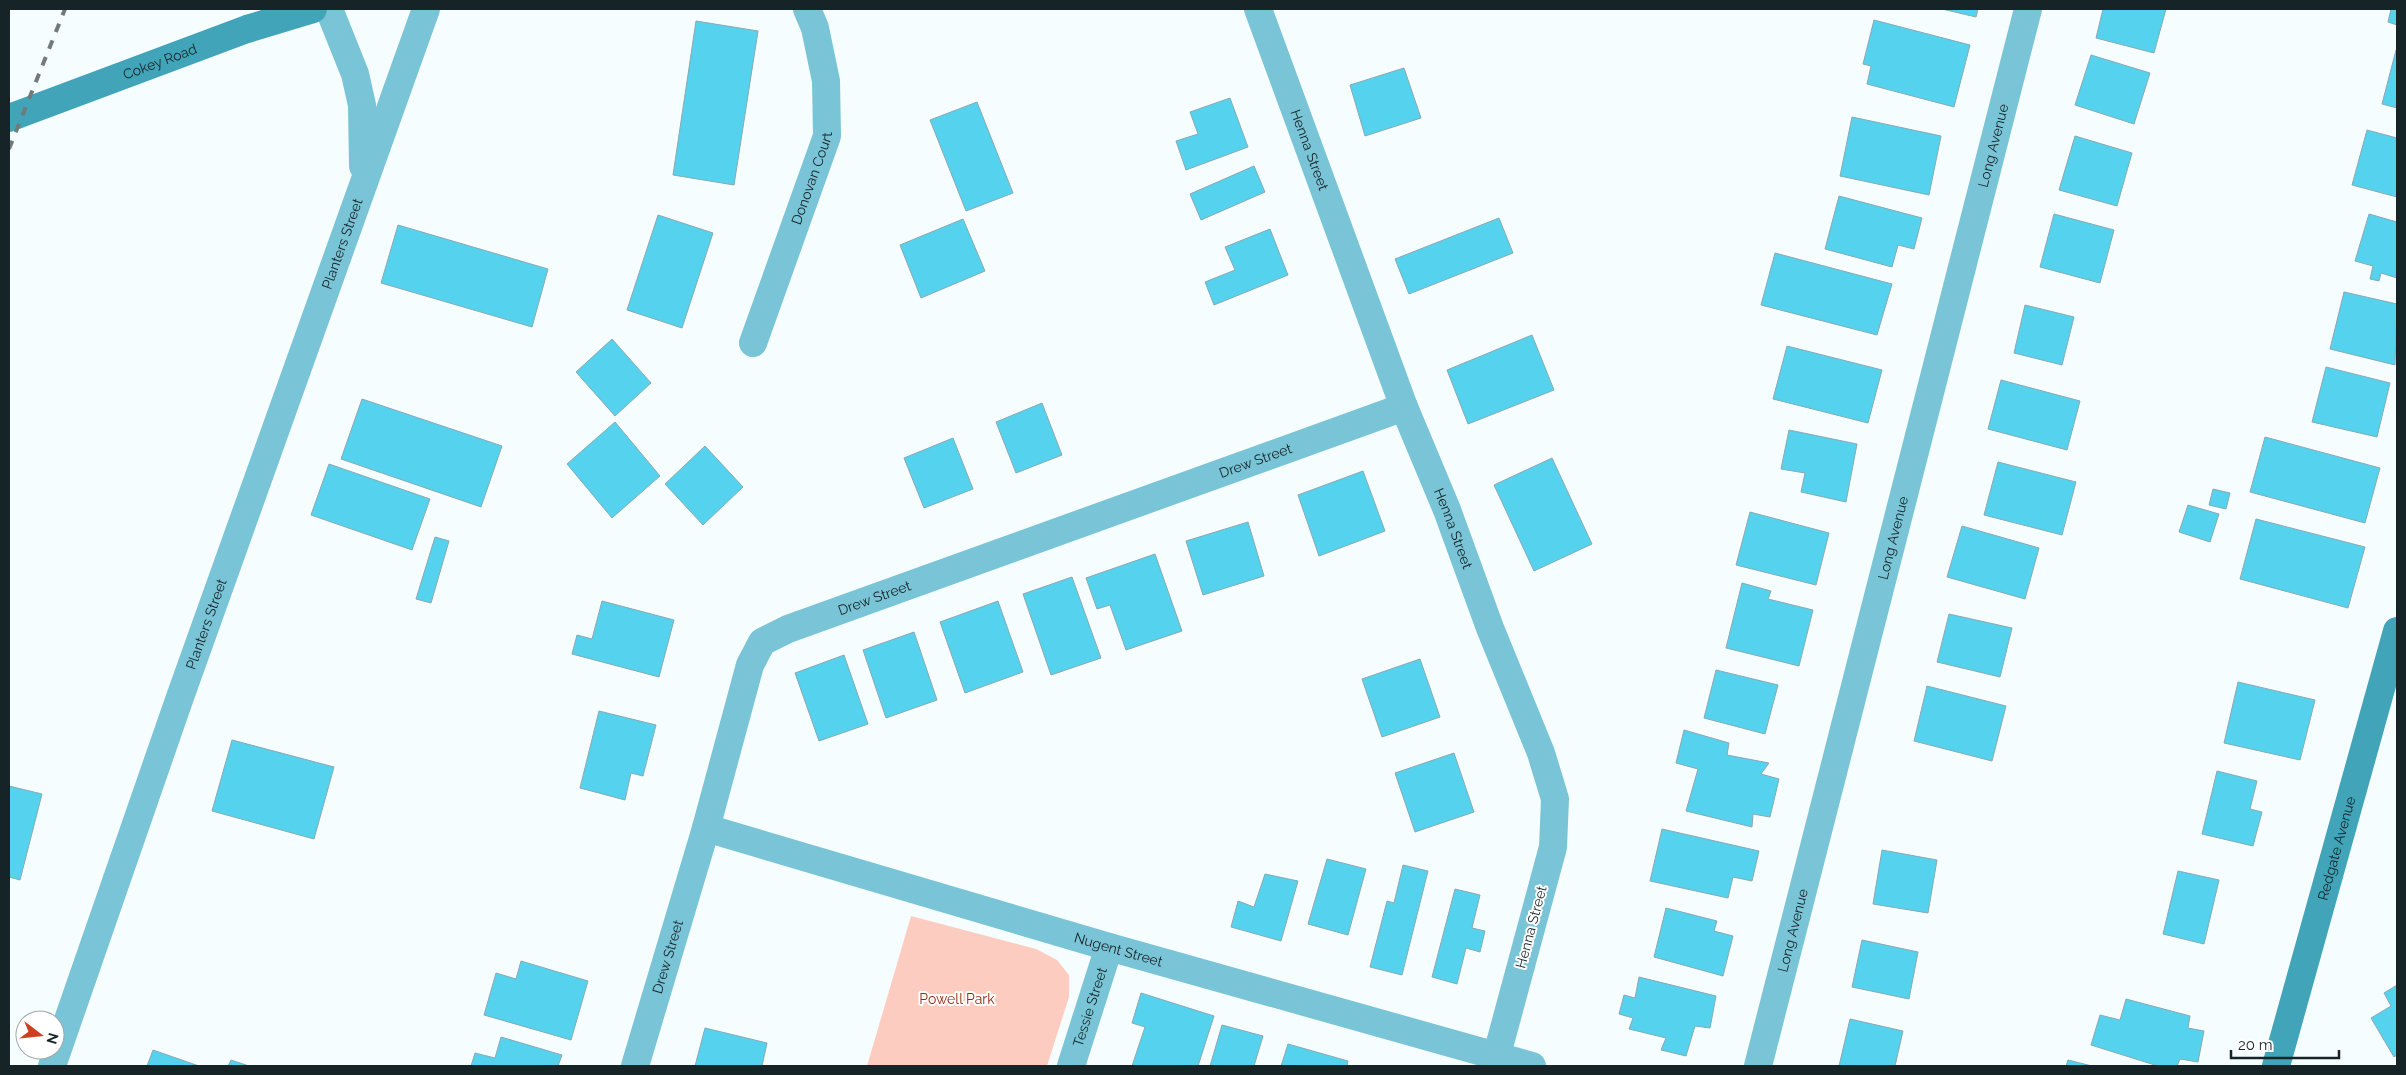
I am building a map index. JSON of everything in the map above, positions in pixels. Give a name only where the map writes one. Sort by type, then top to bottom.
[{"type":"street","name":"Cokey Road","points":[[9,118],[247,30],[313,9]]},
{"type":"street","name":"Planters Street","points":[[329,9],[355,74],[362,106],[363,185]]},
{"type":"street","name":"Planters Street","points":[[52,1066],[179,700],[426,9]]},
{"type":"street","name":"Donovan Court","points":[[753,343],[827,136],[826,81],[815,28],[807,9]]},
{"type":"street","name":"Henna Street","points":[[1258,9],[1404,407],[1447,510],[1490,628],[1541,752],[1555,799],[1553,847],[1496,1058]]},
{"type":"street","name":"Long Avenue","points":[[1758,1066],[2028,9]]},
{"type":"street","name":"Drew Street","points":[[635,1066],[706,828],[750,664],[762,642],[788,630],[1404,407]]},
{"type":"street","name":"Redgate Avenue","points":[[2276,1066],[2397,631]]},
{"type":"street","name":"Nugent Street","points":[[706,828],[1109,947],[1496,1058],[1532,1066]]},
{"type":"street","name":"Tessie Street","points":[[1071,1066],[1109,947]]},
{"type":"green space","name":"Powell Park","points":[[911,916],[1036,949],[1057,960],[1069,975],[1069,997],[1047,1066],[867,1066]]},
{"type":"building","points":[[1942,9],[1978,9],[1976,17]]},
{"type":"building","points":[[2103,9],[2166,9],[2154,53],[2096,38]]},
{"type":"building","points":[[2391,9],[2397,9],[2397,25],[2388,22]]},
{"type":"building","points":[[1874,20],[1970,45],[1954,107],[1867,84],[1871,66],[1863,64]]},
{"type":"building","points":[[696,21],[758,31],[734,185],[673,175]]},
{"type":"building","points":[[2397,50],[2397,108],[2382,104]]},
{"type":"building","points":[[2091,55],[2150,73],[2134,124],[2075,105]]},
{"type":"building","points":[[1404,68],[1421,118],[1365,136],[1350,85]]},
{"type":"building","points":[[1230,98],[1248,147],[1186,170],[1176,141],[1198,134],[1190,112]]},
{"type":"building","points":[[977,102],[1013,193],[966,211],[930,120]]},
{"type":"building","points":[[1852,117],[1941,136],[1929,195],[1840,176]]},
{"type":"building","points":[[2367,130],[2397,138],[2397,197],[2352,185]]},
{"type":"building","points":[[2075,136],[2132,153],[2117,206],[2059,190]]},
{"type":"building","points":[[1254,166],[1265,192],[1201,220],[1190,194]]},
{"type":"building","points":[[1839,196],[1922,218],[1914,249],[1898,245],[1892,267],[1825,249]]},
{"type":"building","points":[[2054,214],[2114,230],[2100,283],[2040,267]]},
{"type":"building","points":[[2369,214],[2397,222],[2397,278],[2381,273],[2379,281],[2370,279],[2373,266],[2355,261]]},
{"type":"building","points":[[658,215],[713,233],[682,328],[627,310]]},
{"type":"building","points":[[1499,218],[1513,253],[1409,294],[1395,259]]},
{"type":"building","points":[[963,219],[985,271],[921,298],[900,245]]},
{"type":"building","points":[[398,225],[548,269],[532,327],[381,283]]},
{"type":"building","points":[[1270,229],[1288,275],[1214,305],[1205,282],[1235,270],[1225,247]]},
{"type":"building","points":[[1775,253],[1892,284],[1877,335],[1761,305]]},
{"type":"building","points":[[2344,292],[2397,304],[2395,365],[2330,349]]},
{"type":"building","points":[[2025,305],[2074,317],[2062,365],[2014,353]]},
{"type":"building","points":[[1532,335],[1554,390],[1468,424],[1447,370]]},
{"type":"building","points":[[612,339],[651,383],[615,416],[576,372]]},
{"type":"building","points":[[1787,346],[1882,370],[1868,423],[1773,399]]},
{"type":"building","points":[[2326,367],[2390,383],[2377,437],[2312,422]]},
{"type":"building","points":[[2001,380],[2080,401],[2067,450],[1988,429]]},
{"type":"building","points":[[362,399],[502,446],[481,507],[341,459]]},
{"type":"building","points":[[1042,403],[1062,455],[1016,473],[996,422]]},
{"type":"building","points":[[615,422],[660,476],[612,518],[567,464]]},
{"type":"building","points":[[1789,430],[1857,444],[1846,502],[1801,492],[1805,473],[1781,469]]},
{"type":"building","points":[[2265,437],[2380,468],[2365,523],[2250,492]]},
{"type":"building","points":[[953,438],[973,489],[924,508],[904,458]]},
{"type":"building","points":[[705,446],[743,487],[703,525],[665,484]]},
{"type":"building","points":[[1552,458],[1592,544],[1534,571],[1494,485]]},
{"type":"building","points":[[1998,462],[2076,482],[2062,535],[1984,515]]},
{"type":"building","points":[[329,464],[430,499],[412,550],[311,515]]},
{"type":"building","points":[[1363,471],[1385,531],[1319,556],[1298,495]]},
{"type":"building","points":[[2213,489],[2230,493],[2226,509],[2209,505]]},
{"type":"building","points":[[2188,505],[2219,514],[2210,542],[2179,532]]},
{"type":"building","points":[[1750,512],[1829,533],[1816,585],[1736,565]]},
{"type":"building","points":[[2256,519],[2365,547],[2348,608],[2240,579]]},
{"type":"building","points":[[1248,522],[1264,576],[1203,595],[1186,541]]},
{"type":"building","points":[[1962,526],[2039,548],[2025,599],[1947,577]]},
{"type":"building","points":[[435,537],[449,541],[431,603],[416,599]]},
{"type":"building","points":[[1155,554],[1182,631],[1126,650],[1110,605],[1097,609],[1086,578]]},
{"type":"building","points":[[1072,577],[1101,658],[1051,675],[1023,594]]},
{"type":"building","points":[[1742,583],[1771,591],[1768,599],[1813,610],[1799,666],[1726,648]]},
{"type":"building","points":[[602,601],[674,620],[659,677],[572,654],[577,635],[592,639]]},
{"type":"building","points":[[998,601],[1023,672],[965,693],[940,622]]},
{"type":"building","points":[[1949,614],[2012,628],[2000,677],[1937,662]]},
{"type":"building","points":[[914,632],[937,700],[886,718],[863,650]]},
{"type":"building","points":[[844,655],[868,724],[819,741],[795,673]]},
{"type":"building","points":[[1420,659],[1440,717],[1382,737],[1362,679]]},
{"type":"building","points":[[1716,670],[1778,685],[1765,734],[1704,718]]},
{"type":"building","points":[[2238,682],[2315,700],[2300,760],[2224,743]]},
{"type":"building","points":[[1927,686],[2006,706],[1992,761],[1914,741]]},
{"type":"building","points":[[599,711],[656,725],[643,776],[631,773],[625,800],[580,788]]},
{"type":"building","points":[[1684,730],[1729,743],[1727,755],[1769,763],[1761,774],[1779,779],[1770,817],[1753,814],[1752,827],[1686,811],[1698,769],[1676,763]]},
{"type":"building","points":[[232,740],[334,767],[314,839],[212,811]]},
{"type":"building","points":[[1454,753],[1474,812],[1415,832],[1395,773]]},
{"type":"building","points":[[2217,771],[2257,781],[2250,809],[2262,812],[2253,846],[2202,834]]},
{"type":"building","points":[[9,786],[42,794],[20,880],[9,877]]},
{"type":"building","points":[[1662,829],[1759,851],[1752,881],[1733,877],[1728,898],[1650,881]]},
{"type":"building","points":[[1882,850],[1937,860],[1928,913],[1873,904]]},
{"type":"building","points":[[1327,859],[1366,869],[1348,935],[1308,924]]},
{"type":"building","points":[[1403,865],[1428,871],[1402,975],[1370,967],[1387,901],[1394,903]]},
{"type":"building","points":[[2178,871],[2219,880],[2204,944],[2163,934]]},
{"type":"building","points":[[1265,874],[1298,881],[1281,941],[1231,927],[1238,901],[1254,907]]},
{"type":"building","points":[[1455,889],[1480,895],[1472,928],[1485,931],[1480,952],[1466,948],[1457,984],[1432,977]]},
{"type":"building","points":[[1666,908],[1717,921],[1714,931],[1733,936],[1723,976],[1654,957]]},
{"type":"building","points":[[1862,940],[1918,952],[1909,999],[1852,987]]},
{"type":"building","points":[[521,961],[588,981],[571,1040],[484,1015],[496,973],[516,979]]},
{"type":"building","points":[[1639,977],[1716,996],[1710,1028],[1695,1026],[1686,1056],[1661,1050],[1666,1038],[1629,1029],[1633,1018],[1619,1014],[1624,995],[1635,998]]},
{"type":"building","points":[[2397,985],[2397,1055],[2394,1057],[2371,1018],[2391,1006],[2384,993]]},
{"type":"building","points":[[1141,993],[1214,1016],[1198,1066],[1132,1066],[1145,1027],[1132,1023]]},
{"type":"building","points":[[2126,999],[2190,1016],[2188,1028],[2204,1031],[2198,1062],[2180,1059],[2177,1066],[2158,1066],[2091,1045],[2100,1015],[2120,1020]]},
{"type":"building","points":[[1850,1019],[1903,1031],[1895,1066],[1839,1066]]},
{"type":"building","points":[[1222,1025],[1263,1036],[1254,1066],[1210,1066]]},
{"type":"building","points":[[705,1028],[767,1043],[762,1066],[695,1066]]},
{"type":"building","points":[[501,1037],[562,1055],[558,1066],[471,1066],[475,1053],[495,1058]]},
{"type":"building","points":[[1288,1044],[1348,1061],[1347,1066],[1281,1066]]},
{"type":"building","points":[[153,1050],[199,1066],[147,1066]]},
{"type":"building","points":[[231,1060],[249,1066],[228,1066]]},
{"type":"building","points":[[2068,1060],[2092,1066],[2066,1066]]},
{"type":"railway","points":[[9,149],[65,9]]}]
